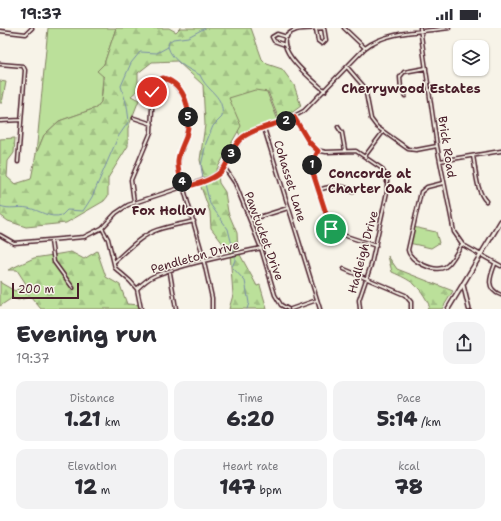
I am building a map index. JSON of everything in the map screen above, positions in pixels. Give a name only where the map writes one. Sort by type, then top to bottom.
[{"type":"main road","points":[[448,309],[501,221]]},
{"type":"main road","points":[[463,284],[469,309]]},
{"type":"street","points":[[0,31],[26,34],[32,28]]},
{"type":"street","points":[[316,29],[318,41],[322,44],[326,40],[324,28],[297,30],[287,37],[285,45],[289,56],[325,91]]},
{"type":"street","points":[[344,28],[365,48]]},
{"type":"street","name":"Brick Road","points":[[420,28],[443,183],[454,232],[462,244]]},
{"type":"street","points":[[0,235],[14,243],[84,237],[102,228],[123,208],[134,202],[183,188],[213,177],[224,167],[242,138],[248,133],[294,117],[304,111],[365,48],[381,38],[449,28]]},
{"type":"street","points":[[285,45],[274,41],[272,37],[277,34],[287,37]]},
{"type":"street","points":[[0,64],[23,66],[25,70],[18,162]]},
{"type":"street","points":[[347,67],[365,88],[371,119],[383,132],[408,149],[416,150],[437,146]]},
{"type":"street","points":[[405,96],[400,89],[400,77],[407,71],[426,68]]},
{"type":"street","points":[[134,202],[131,180],[151,132],[153,86],[159,79],[167,79],[180,90],[188,105],[186,136],[178,158],[178,168],[194,221],[204,262],[212,298],[212,309]]},
{"type":"street","points":[[294,117],[309,142],[318,151],[312,165],[318,190],[331,229],[353,239],[376,246]]},
{"type":"street","points":[[134,118],[152,124]]},
{"type":"street","points":[[0,121],[21,120]]},
{"type":"street","points":[[338,127],[342,133],[345,150]]},
{"type":"street","name":"Cohasset Lane","points":[[264,128],[320,309]]},
{"type":"street","points":[[365,156],[383,132]]},
{"type":"street","name":"Hadleigh Drive","points":[[318,151],[356,151],[381,168],[388,181],[376,246],[360,300],[360,309]]},
{"type":"street","points":[[440,161],[501,151]]},
{"type":"street","points":[[473,156],[480,191],[482,197],[486,201]]},
{"type":"street","name":"Pawtucket Drive","points":[[224,167],[233,179],[250,220],[261,248],[275,295],[281,305],[289,309],[317,300]]},
{"type":"street","points":[[443,183],[427,187],[421,192],[408,250],[409,255],[417,262],[436,269],[443,268],[449,264],[462,244],[495,264],[501,266]]},
{"type":"street","points":[[318,190],[334,185],[345,186],[353,192]]},
{"type":"street","points":[[250,220],[288,208]]},
{"type":"street","points":[[114,262],[137,241],[148,234],[156,230],[194,221]]},
{"type":"street","points":[[102,228],[108,239],[117,270],[130,281],[137,290],[141,309]]},
{"type":"street","points":[[51,241],[54,262],[73,288]]},
{"type":"street","name":"Pendleton Drive","points":[[137,290],[144,282],[153,276],[261,248]]},
{"type":"street","points":[[495,264],[489,279],[490,286],[492,291],[501,295]]},
{"type":"street","points":[[344,269],[405,295],[411,302],[411,309]]},
{"type":"street","points":[[170,272],[176,309]]},
{"type":"green space","points":[[48,28],[116,28],[104,64],[101,102],[96,108],[59,121],[44,135],[36,154]]},
{"type":"green space","points":[[116,28],[169,28],[176,32],[180,28],[251,28],[262,59],[267,64],[282,69],[294,85],[301,106],[290,114],[278,117],[268,92],[255,90],[229,98],[241,126],[217,169],[219,183],[225,192],[228,212],[237,233],[238,251],[257,286],[260,285],[267,309],[229,309],[233,295],[230,253],[211,228],[210,212],[201,187],[203,172],[200,160],[205,125],[203,85],[177,61],[152,62],[138,73],[138,90],[131,96],[139,100],[128,128],[128,146],[108,178],[108,196],[104,201],[66,223],[26,227],[8,221],[0,215],[0,139],[15,138],[14,153],[8,161],[7,177],[15,184],[31,179],[36,154],[44,135],[59,121],[96,108],[101,102],[104,77],[97,71],[104,64]]},
{"type":"green space","points":[[0,81],[6,82],[2,103],[0,103]]},
{"type":"green space","points":[[265,87],[279,123],[254,131],[241,138],[223,97]]},
{"type":"green space","points":[[413,227],[436,232],[439,243],[431,248],[409,243]]},
{"type":"green space","points":[[97,251],[106,277],[120,285],[127,304],[141,305],[141,309],[41,309],[31,297],[18,300],[12,298],[0,306],[0,281],[15,291],[26,284],[17,270],[8,270],[34,258],[71,252],[84,259]]},
{"type":"green space","points":[[388,256],[397,269],[453,291],[442,309],[427,309],[429,305],[426,298],[418,288],[414,284],[392,272]]},
{"type":"waterway","points":[[0,206],[7,208],[28,208],[53,216],[62,215],[67,210],[83,211],[92,197],[118,137],[129,121],[127,106],[121,86],[131,63],[140,52],[157,53],[168,47],[169,42],[173,39],[188,37],[205,28]]},
{"type":"waterway","points":[[168,47],[170,52],[177,60],[200,75],[221,104],[222,117],[213,126],[206,143],[201,166],[203,179]]},
{"type":"waterway","points":[[205,184],[210,204],[228,229],[234,253]]},
{"type":"waterway","points":[[235,256],[232,267],[245,281],[249,303],[247,309]]},
{"type":"district","name":"Cherrywood Estates","points":[[411,88]]},
{"type":"district","name":"Concorde at Charter Oak","points":[[370,180]]},
{"type":"district","name":"Fox Hollow","points":[[169,210]]},
{"type":"route","points":[[152,92],[154,83],[163,78],[176,85],[186,98],[188,105],[188,116],[186,136],[178,158],[178,168],[183,188],[218,174],[224,167],[238,142],[248,133],[294,117],[312,147],[318,151],[313,161],[312,170],[331,229]]}]
